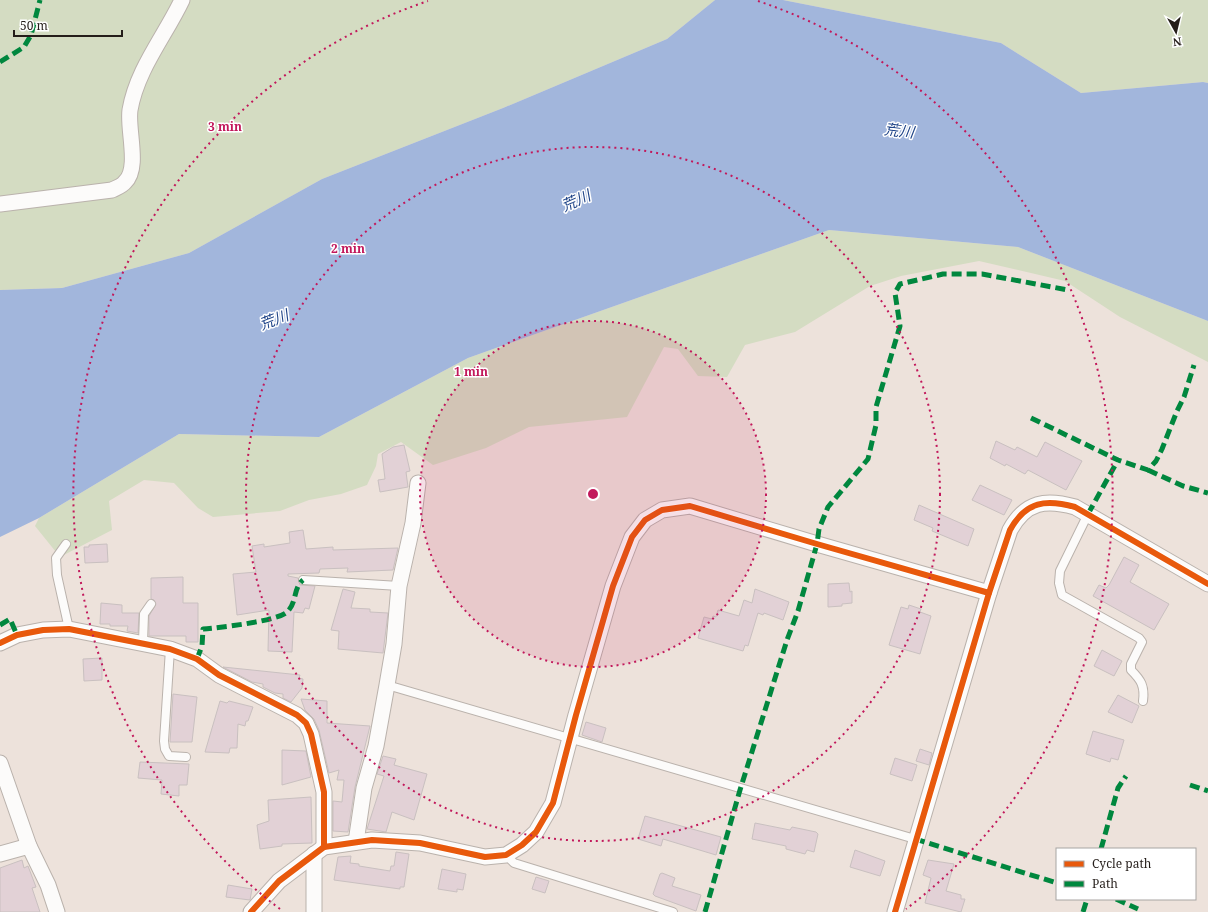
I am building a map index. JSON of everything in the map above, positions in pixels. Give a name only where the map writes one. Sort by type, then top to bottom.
[{"type":"street","points":[[0,204],[112,190],[126,182],[132,166],[130,130],[133,96],[150,56],[182,0]]},
{"type":"street","points":[[356,842],[364,788],[376,746],[387,685],[394,644],[399,586],[413,523],[418,483]]},
{"type":"street","points":[[895,912],[989,593],[1010,530],[1015,520],[1033,506],[1046,502],[1055,502],[1075,507],[1208,584]]},
{"type":"street","points":[[251,912],[279,881],[319,851],[356,842],[372,840],[420,843],[485,857],[506,854],[522,845],[536,832],[553,803],[613,586],[632,537],[645,520],[662,510],[690,506],[989,593]]},
{"type":"street","points":[[0,643],[16,635],[43,630],[69,629],[143,642],[170,649],[197,659],[218,675],[297,715],[306,723],[310,734],[324,792],[314,912]]},
{"type":"street","points":[[0,763],[29,846],[48,885],[57,912]]},
{"type":"street","points":[[0,854],[29,846]]},
{"type":"lane","points":[[1088,514],[1060,570],[1059,583],[1062,595],[1139,638],[1142,642],[1131,664],[1131,670],[1143,684],[1145,691],[1143,701]]},
{"type":"lane","points":[[66,544],[56,558],[57,575],[69,629]]},
{"type":"lane","points":[[303,580],[399,586]]},
{"type":"lane","points":[[143,642],[144,614],[151,604]]},
{"type":"lane","points":[[170,649],[164,741],[165,749],[169,756],[186,757]]},
{"type":"lane","points":[[387,685],[915,840]]},
{"type":"lane","points":[[506,854],[514,863],[673,912]]},
{"type":"green space","points":[[0,0],[715,0],[667,39],[503,108],[322,179],[189,253],[62,288],[0,290]]},
{"type":"green space","points":[[783,0],[1208,0],[1208,83],[1203,82],[1081,93],[1001,43]]},
{"type":"green space","points":[[829,230],[1018,247],[1208,321],[1208,362],[1120,317],[1065,281],[979,261],[901,276],[870,286],[795,332],[745,345],[727,377],[698,376],[678,349],[664,347],[627,417],[529,427],[486,448],[433,465],[401,442],[378,454],[376,466],[367,485],[341,494],[309,500],[280,511],[213,517],[198,508],[174,483],[144,480],[109,501],[112,530],[60,557],[35,526],[39,518],[179,434],[319,437],[468,358]]},
{"type":"water","name":"荒川","points":[[715,0],[783,0],[1001,43],[1081,93],[1203,82],[1208,83],[1208,321],[1018,247],[829,230],[468,358],[319,437],[179,434],[39,518],[0,537],[0,290],[62,288],[189,253],[322,179],[503,108],[667,39]]},
{"type":"building","points":[[996,441],[1015,450],[1017,447],[1037,457],[1045,442],[1082,461],[1066,490],[1028,470],[1025,474],[990,458]]},
{"type":"building","points":[[404,445],[410,471],[406,472],[408,487],[380,492],[378,480],[385,479],[382,454],[393,447]]},
{"type":"building","points":[[980,485],[1012,500],[1004,515],[972,500]]},
{"type":"building","points":[[919,505],[974,529],[968,546],[932,531],[933,528],[914,520]]},
{"type":"building","points":[[303,530],[306,549],[333,547],[333,550],[398,548],[393,570],[347,572],[348,568],[320,569],[319,573],[288,574],[288,576],[298,578],[300,585],[315,586],[309,609],[305,608],[303,613],[294,612],[292,652],[268,651],[269,610],[237,615],[233,574],[256,572],[252,546],[264,544],[264,547],[290,543],[289,532]]},
{"type":"building","points":[[107,544],[108,562],[85,563],[84,547],[89,547],[89,545]]},
{"type":"building","points":[[1124,557],[1139,565],[1130,582],[1169,604],[1154,630],[1093,596],[1099,585],[1106,588],[1109,585]]},
{"type":"building","points":[[183,577],[183,603],[198,603],[198,642],[186,642],[186,636],[149,636],[149,616],[156,604],[154,600],[151,599],[151,578]]},
{"type":"building","points":[[849,583],[850,592],[852,591],[852,603],[842,604],[842,606],[828,607],[828,584]]},
{"type":"building","points":[[343,589],[355,592],[351,608],[370,609],[370,612],[388,613],[383,653],[338,649],[339,631],[331,630]]},
{"type":"building","points":[[755,589],[789,602],[783,620],[764,613],[763,615],[758,613],[748,646],[745,645],[743,651],[698,638],[704,617],[712,619],[713,616],[716,617],[718,610],[739,616],[744,600],[752,603]]},
{"type":"building","points":[[101,603],[122,605],[122,613],[139,613],[138,633],[127,631],[128,626],[110,626],[110,624],[100,624]]},
{"type":"building","points":[[909,605],[921,609],[920,612],[931,616],[920,654],[889,645],[901,607],[908,609]]},
{"type":"building","points":[[1102,650],[1122,661],[1114,676],[1094,666]]},
{"type":"building","points":[[102,658],[102,680],[84,681],[83,659]]},
{"type":"building","points":[[223,667],[300,675],[299,678],[303,679],[302,688],[291,702],[283,698],[283,694],[275,693],[263,687],[263,684],[252,682]]},
{"type":"building","points":[[173,694],[197,697],[192,742],[170,742]]},
{"type":"building","points":[[1118,695],[1139,706],[1132,723],[1108,712]]},
{"type":"building","points":[[301,699],[327,701],[327,723],[370,726],[355,787],[348,832],[333,831],[333,801],[342,802],[344,780],[337,780],[339,770],[329,773],[319,730],[314,719],[305,710]]},
{"type":"building","points":[[220,701],[227,703],[229,701],[253,707],[245,726],[238,724],[237,748],[230,748],[229,753],[205,752]]},
{"type":"building","points":[[586,722],[606,728],[602,742],[582,735]]},
{"type":"building","points":[[1093,731],[1124,740],[1118,760],[1111,758],[1110,762],[1086,754]]},
{"type":"building","points":[[920,749],[932,753],[929,765],[916,761]]},
{"type":"building","points":[[282,750],[306,751],[311,777],[282,785]]},
{"type":"building","points":[[383,756],[396,759],[394,765],[427,774],[414,820],[392,812],[386,832],[367,829],[384,776],[377,774]]},
{"type":"building","points":[[895,758],[917,765],[912,781],[890,774]]},
{"type":"building","points":[[140,762],[189,764],[187,785],[179,785],[179,796],[161,794],[162,780],[138,778]]},
{"type":"building","points":[[311,797],[312,843],[282,844],[282,846],[260,849],[257,825],[269,821],[268,800]]},
{"type":"building","points":[[645,816],[721,837],[716,855],[663,839],[661,846],[638,839]]},
{"type":"building","points":[[755,823],[790,830],[792,827],[816,832],[818,834],[814,852],[807,850],[805,854],[786,849],[786,846],[752,839]]},
{"type":"building","points":[[855,850],[885,861],[880,876],[850,867]]},
{"type":"building","points":[[396,852],[409,854],[404,887],[400,887],[400,889],[334,880],[338,857],[351,856],[350,863],[390,871],[391,866],[394,866]]},
{"type":"building","points":[[22,860],[24,868],[28,866],[36,887],[32,888],[40,912],[0,912],[0,868]]},
{"type":"building","points":[[928,860],[954,864],[946,891],[961,895],[961,899],[965,899],[961,912],[925,903],[931,878],[923,875]]},
{"type":"building","points":[[442,869],[466,874],[463,890],[457,889],[457,892],[438,889]]},
{"type":"building","points":[[662,873],[675,878],[672,886],[701,895],[696,911],[653,894],[660,874]]},
{"type":"building","points":[[536,877],[549,881],[545,893],[532,889]]},
{"type":"building","points":[[228,885],[252,889],[250,900],[226,897]]},
{"type":"marked path","points":[[0,62],[24,47],[31,35],[40,0]]},
{"type":"marked path","points":[[705,912],[740,790],[787,640],[798,611],[817,544],[819,529],[828,507],[868,459],[876,425],[876,407],[900,326],[895,293],[900,284],[943,274],[982,274],[1068,290]]},
{"type":"marked path","points":[[1031,418],[1118,460],[1148,470],[1156,461],[1162,449],[1184,397],[1194,365]]},
{"type":"marked path","points":[[1088,514],[1118,460]]},
{"type":"marked path","points":[[1148,470],[1183,486],[1208,493]]},
{"type":"marked path","points":[[197,659],[202,646],[203,629],[247,624],[281,615],[287,612],[290,608],[298,587],[303,580]]},
{"type":"marked path","points":[[0,625],[10,619],[17,635]]},
{"type":"marked path","points":[[1101,848],[1118,788],[1126,776]]},
{"type":"marked path","points":[[1190,785],[1208,791]]},
{"type":"marked path","points":[[915,839],[1056,883]]},
{"type":"marked path","points":[[1083,912],[1087,900]]},
{"type":"marked path","points":[[1118,900],[1138,909]]},
{"type":"cycle path","points":[[895,912],[989,593],[1010,530],[1016,520],[1030,508],[1046,503],[1055,503],[1075,507],[1208,584]]},
{"type":"cycle path","points":[[251,912],[279,881],[324,847],[372,840],[420,843],[485,857],[506,855],[522,845],[536,832],[553,803],[576,715],[613,586],[632,537],[645,520],[662,510],[690,506],[989,593]]},
{"type":"cycle path","points":[[0,643],[17,635],[43,630],[69,629],[170,649],[197,659],[219,675],[297,715],[306,723],[311,734],[324,792],[324,847]]}]
